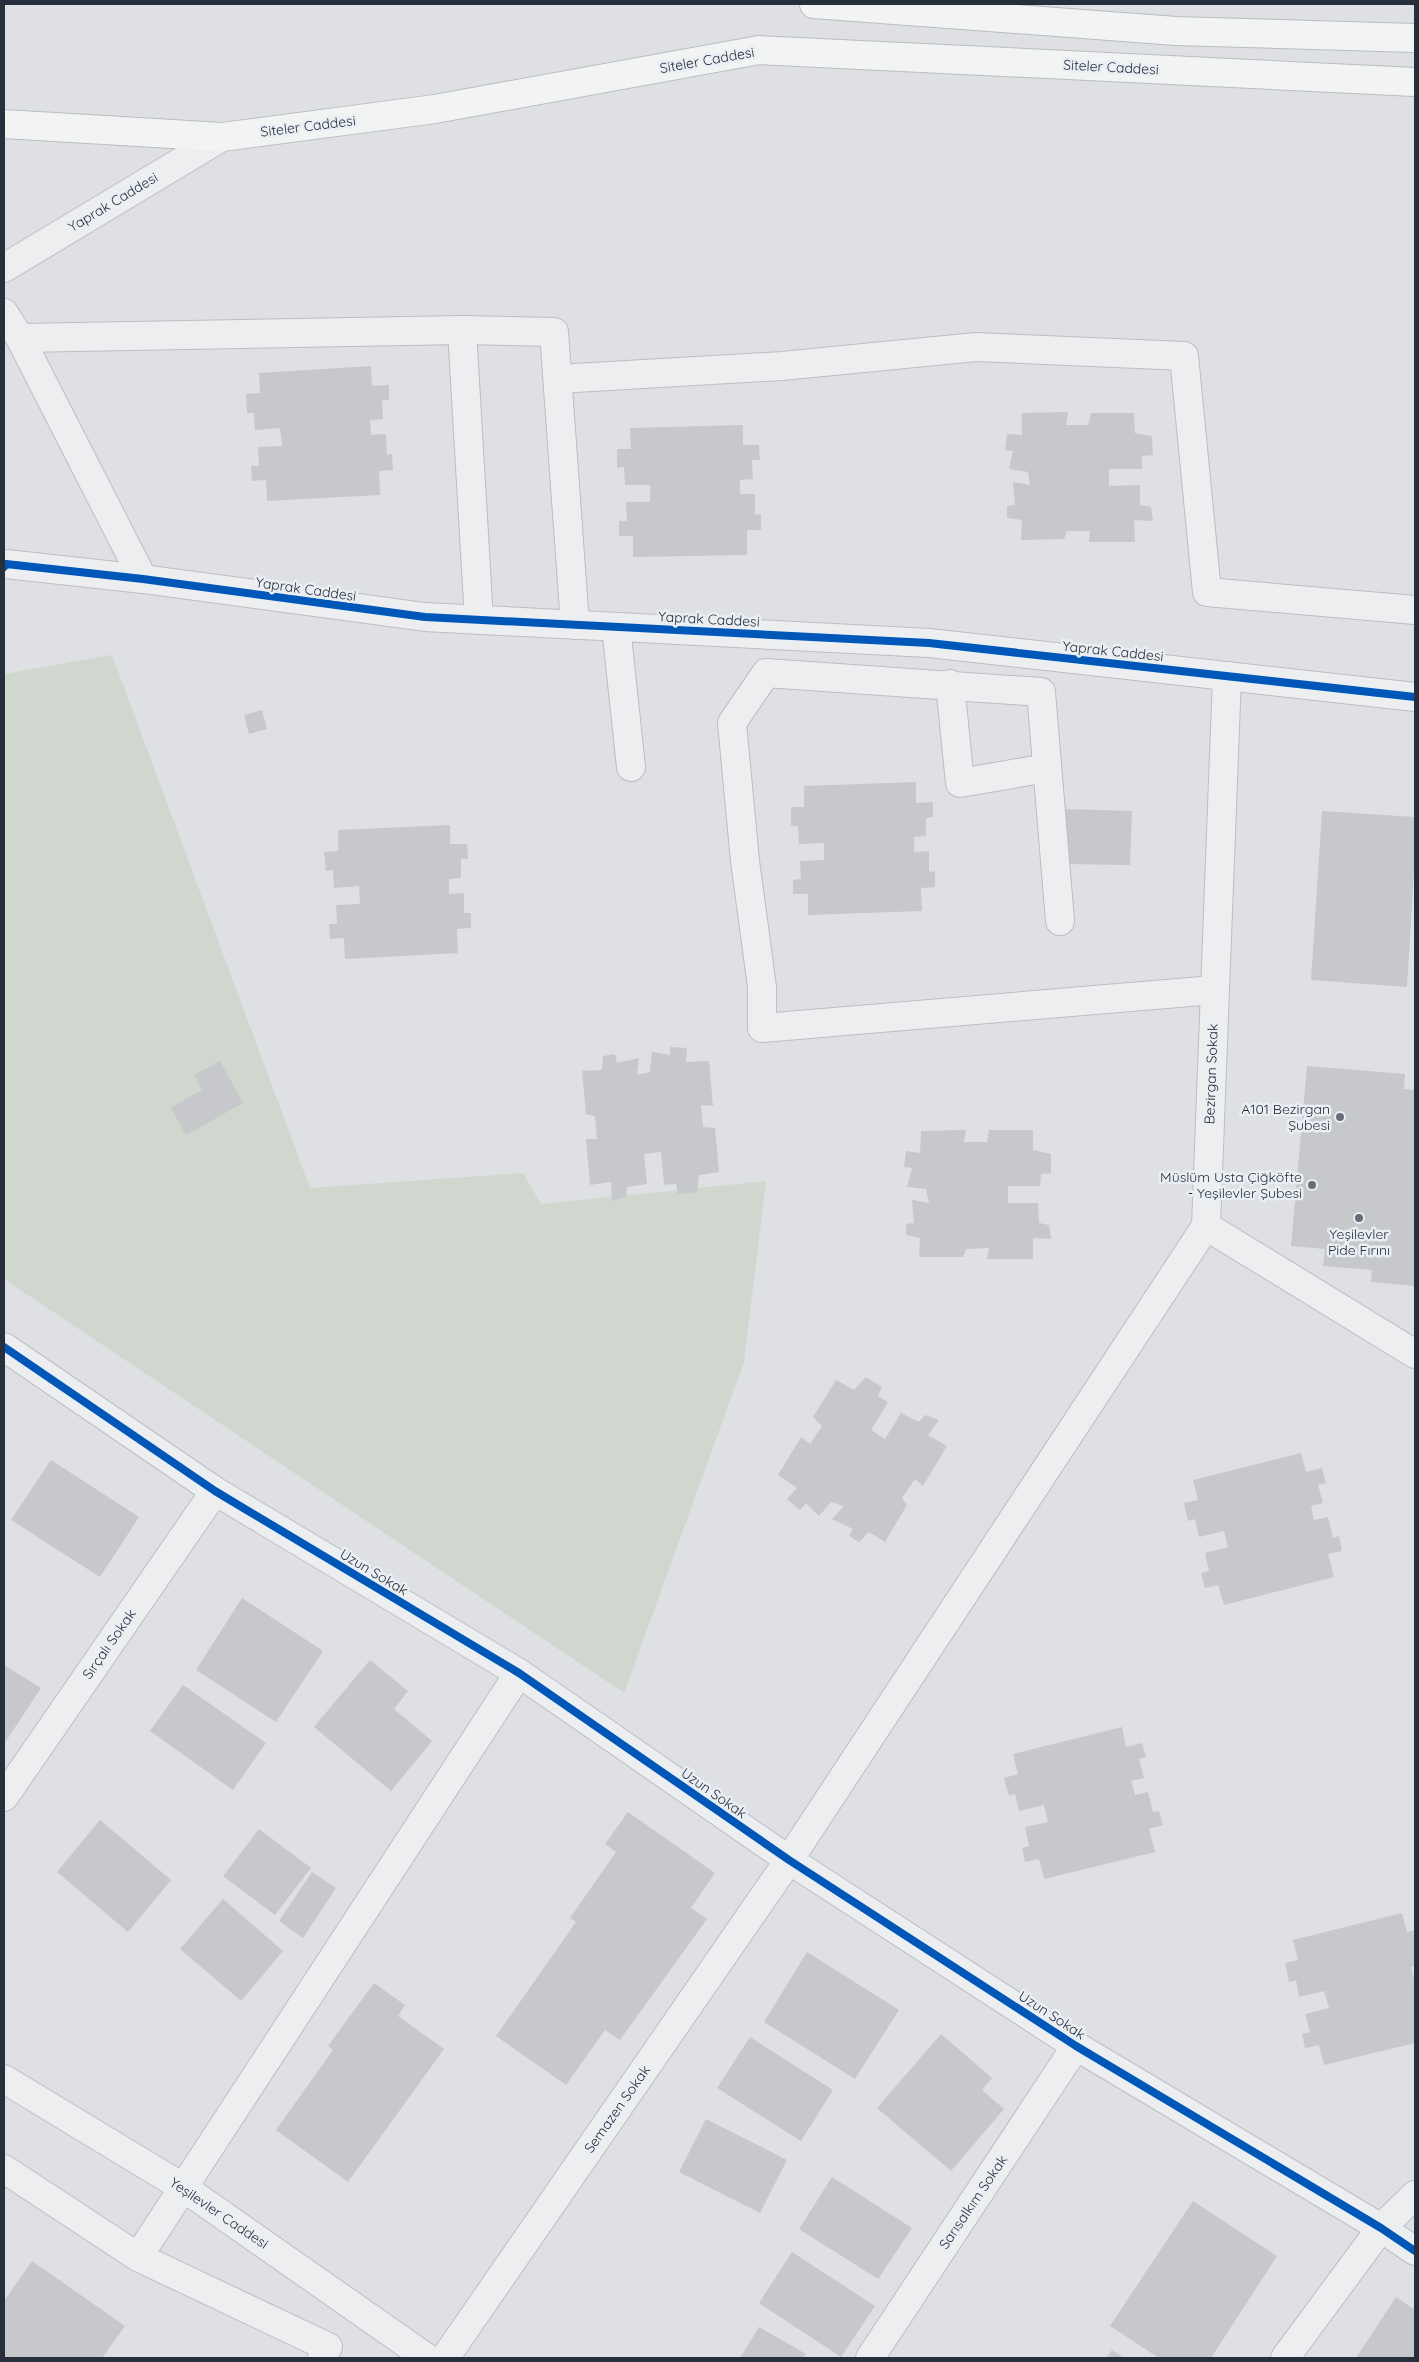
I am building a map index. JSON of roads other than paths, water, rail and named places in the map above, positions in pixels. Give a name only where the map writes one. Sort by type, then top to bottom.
[{"type":"main road","points":[[814,4],[1176,31],[1415,38]]},
{"type":"main road","name":"Siteler Caddesi","points":[[4,124],[222,137],[435,109],[759,50],[1415,82]]},
{"type":"street","name":"Yaprak Caddesi","points":[[4,268],[222,137]]},
{"type":"street","points":[[4,313],[20,338],[143,579]]},
{"type":"street","points":[[20,338],[462,330],[554,332],[575,625]]},
{"type":"street","points":[[462,330],[479,620]]},
{"type":"street","points":[[558,379],[782,366],[976,347],[1184,356],[1207,592],[1415,610]]},
{"type":"street","name":"Yaprak Caddesi","points":[[4,564],[143,579],[425,617],[929,643],[1415,697]]},
{"type":"street","points":[[616,627],[631,767]]},
{"type":"street","points":[[1060,921],[1041,692],[950,684],[766,673],[732,723],[745,861],[762,987],[762,1028],[1214,990]]},
{"type":"street","name":"Bezirgan Sokak","points":[[1206,1226],[1227,676]]},
{"type":"street","points":[[950,684],[960,783],[1048,768]]},
{"type":"street","points":[[1206,1226],[1415,1354]]},
{"type":"street","name":"Semazen Sokak","points":[[445,2358],[789,1860],[1206,1226]]},
{"type":"street","name":"Uzun Sokak","points":[[4,1347],[215,1491],[519,1673],[789,1860],[1076,2046],[1381,2228],[1415,2251]]},
{"type":"street","name":"Sırçalı Sokak","points":[[4,1797],[215,1491]]},
{"type":"street","points":[[138,2257],[519,1673]]},
{"type":"street","name":"Sarısalkım Sokak","points":[[870,2358],[1076,2046]]},
{"type":"street","name":"Yeşilevler Caddesi","points":[[4,2079],[184,2188],[427,2358]]},
{"type":"street","points":[[4,2169],[138,2257],[328,2347],[322,2358]]},
{"type":"street","points":[[1286,2358],[1381,2228],[1415,2194]]},
{"type":"place","name":"A101 Bezirgan Şubesi","points":[[1340,1117]]},
{"type":"place","name":"Müslüm Usta Çiğköfte - Yeşilevler Şubesi","points":[[1312,1185]]},
{"type":"place","name":"Yeşilevler Pide Fırını","points":[[1359,1218]]}]
